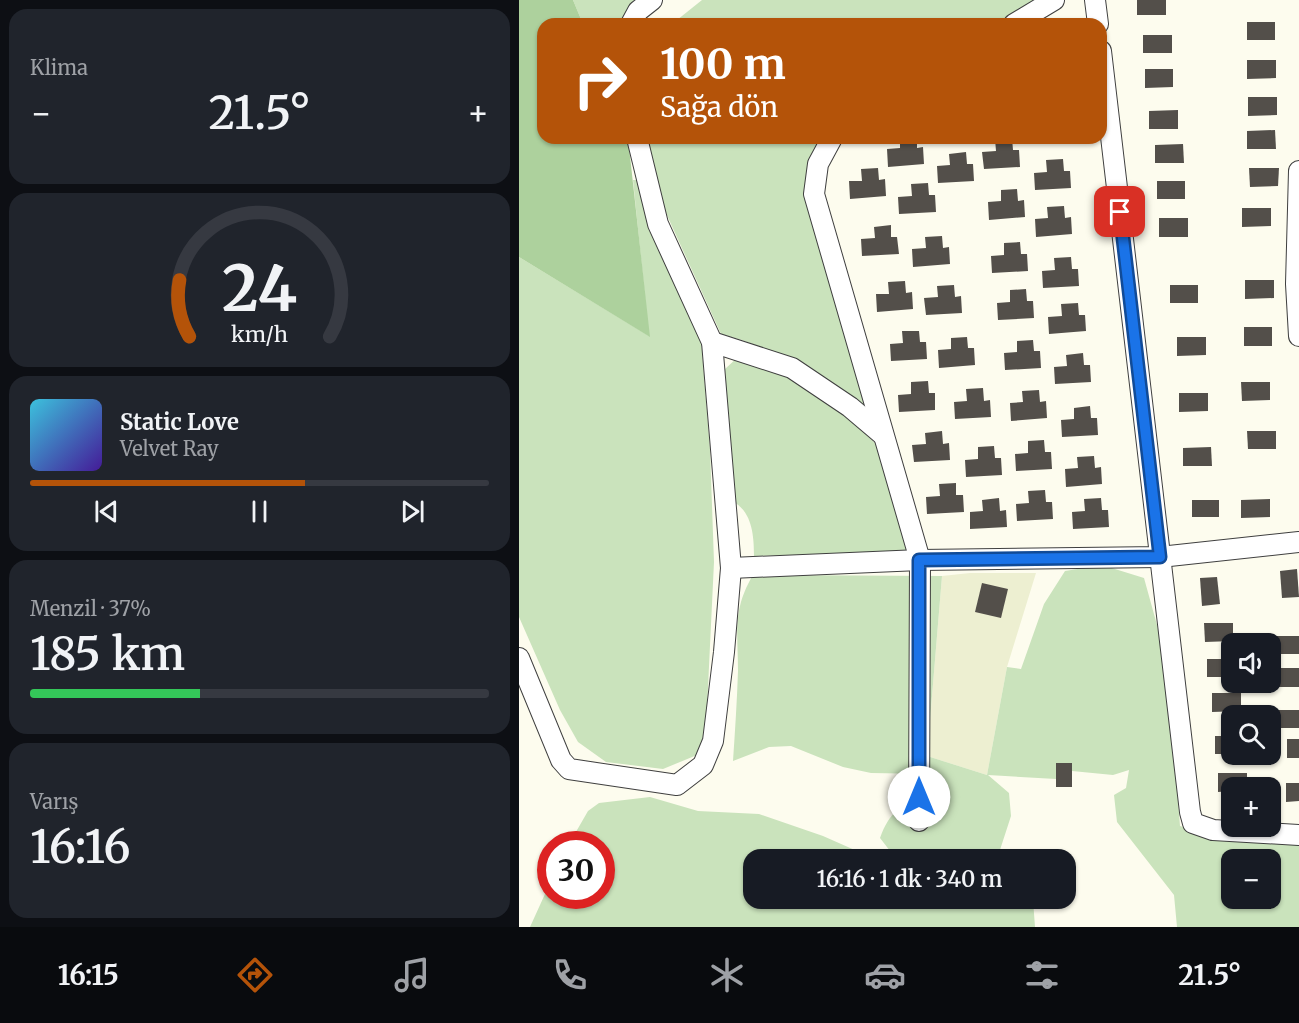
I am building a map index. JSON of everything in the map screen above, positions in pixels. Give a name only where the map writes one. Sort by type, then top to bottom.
[{"type":"street","points":[[634,18],[638,11],[652,0]]},
{"type":"street","points":[[1024,18],[1054,0]]},
{"type":"street","points":[[1095,0],[1097,18]]},
{"type":"street","points":[[1107,102],[1190,812],[1193,823],[1213,830],[1299,835]]},
{"type":"street","points":[[519,658],[561,760],[569,769],[677,785],[703,765],[713,741],[731,568],[712,342],[658,224],[638,144]]},
{"type":"street","points":[[829,144],[818,164],[814,194],[919,560],[919,821]]},
{"type":"street","points":[[1299,171],[1296,284],[1299,336]]},
{"type":"street","points":[[712,342],[792,368],[850,407],[883,435]]},
{"type":"street","points":[[731,568],[919,560],[1160,557],[1299,542]]},
{"type":"green space","points":[[519,0],[573,0],[580,18],[537,18],[537,144],[629,144],[650,337],[519,257]]},
{"type":"green space","points":[[573,0],[638,0],[624,18],[580,18]]},
{"type":"green space","points":[[702,0],[1038,0],[1007,18],[680,18]]},
{"type":"green space","points":[[644,144],[819,144],[811,165],[871,416],[788,358],[721,334],[656,191]]},
{"type":"green space","points":[[633,180],[638,180],[701,338],[710,449],[714,562],[706,729],[697,755],[663,769],[606,762],[578,742],[560,710],[519,617],[519,257],[649,336]]},
{"type":"green space","points":[[738,357],[791,376],[853,419],[880,449],[925,548],[936,553],[754,556],[748,517],[739,505],[732,501],[725,369]]},
{"type":"green space","points":[[1102,565],[1144,578],[1157,625],[1170,692],[1180,826],[1226,841],[1299,845],[1299,927],[1177,927],[1174,895],[1117,822],[1114,795],[1126,788],[1129,770],[1113,775],[1072,771],[1072,763],[1056,763],[1056,779],[988,775],[1009,793],[1011,816],[1000,849],[888,849],[880,838],[888,821],[897,810],[926,794],[928,774],[871,773],[843,767],[791,746],[769,747],[733,761],[739,611],[746,588],[753,575],[942,576],[927,756],[987,775],[1007,667],[1021,669],[1044,604],[1065,571]]},
{"type":"green space","points":[[970,573],[1036,573],[1007,667],[987,775],[927,756],[942,576]]},
{"type":"green space","points":[[650,797],[698,811],[759,814],[823,836],[852,849],[743,849],[743,909],[1034,909],[1035,927],[530,927],[538,909],[615,909],[615,831],[576,831],[588,811],[599,803]]},
{"type":"building","points":[[1137,0],[1166,0],[1166,15],[1137,15]]},
{"type":"building","points":[[1247,22],[1275,22],[1275,40],[1247,40]]},
{"type":"building","points":[[1143,35],[1172,35],[1172,53],[1143,53]]},
{"type":"building","points":[[1247,60],[1276,60],[1276,78],[1247,79]]},
{"type":"building","points":[[1145,69],[1173,69],[1173,87],[1145,88]]},
{"type":"building","points":[[1248,97],[1277,97],[1277,115],[1248,116]]},
{"type":"building","points":[[1178,110],[1178,129],[1149,129],[1149,111]]},
{"type":"building","points":[[1275,130],[1276,149],[1247,149],[1247,131]]},
{"type":"building","points":[[900,144],[917,144],[917,148],[923,147],[924,164],[888,167],[887,149],[900,148]]},
{"type":"building","points":[[995,144],[1012,144],[1013,150],[1019,150],[1020,167],[984,169],[982,152],[996,151]]},
{"type":"building","points":[[1183,144],[1184,163],[1155,163],[1155,145]]},
{"type":"building","points":[[966,152],[967,164],[973,164],[974,181],[938,183],[937,166],[950,165],[949,154]]},
{"type":"building","points":[[1063,159],[1064,171],[1070,171],[1071,188],[1035,190],[1034,173],[1047,172],[1046,160]]},
{"type":"building","points":[[878,168],[879,180],[885,179],[886,196],[850,199],[849,181],[862,181],[861,169]]},
{"type":"building","points":[[1249,168],[1279,168],[1278,186],[1250,187]]},
{"type":"building","points":[[1157,181],[1185,181],[1185,199],[1157,199]]},
{"type":"building","points":[[928,183],[929,195],[935,195],[936,212],[899,214],[898,197],[912,196],[911,184]]},
{"type":"building","points":[[1017,189],[1018,201],[1024,200],[1025,217],[989,220],[988,202],[1001,201],[1001,190]]},
{"type":"building","points":[[1064,206],[1065,218],[1071,217],[1072,234],[1036,237],[1035,219],[1048,218],[1047,207]]},
{"type":"building","points":[[1242,208],[1271,208],[1271,226],[1242,227]]},
{"type":"building","points":[[1159,218],[1188,218],[1188,237],[1159,237]]},
{"type":"building","points":[[891,225],[891,237],[897,237],[899,254],[862,256],[861,239],[875,238],[874,227]]},
{"type":"building","points":[[942,236],[943,248],[949,247],[950,264],[913,267],[912,249],[926,248],[925,237]]},
{"type":"building","points":[[1020,242],[1021,254],[1027,254],[1028,271],[992,273],[991,256],[1004,255],[1004,243]]},
{"type":"building","points":[[1071,257],[1072,269],[1078,269],[1079,286],[1043,288],[1042,271],[1055,270],[1054,258]]},
{"type":"building","points":[[1245,280],[1274,280],[1274,298],[1245,299]]},
{"type":"building","points":[[905,281],[906,293],[912,292],[913,309],[877,312],[876,294],[889,294],[888,282]]},
{"type":"building","points":[[954,285],[955,297],[961,296],[962,313],[926,315],[924,298],[938,297],[937,286]]},
{"type":"building","points":[[1170,285],[1198,285],[1198,303],[1170,303]]},
{"type":"building","points":[[1026,289],[1027,301],[1033,301],[1034,318],[998,320],[997,303],[1010,302],[1010,290]]},
{"type":"building","points":[[1078,303],[1079,315],[1085,315],[1086,331],[1049,334],[1048,317],[1062,316],[1061,304]]},
{"type":"building","points":[[1244,327],[1272,327],[1272,346],[1244,346]]},
{"type":"building","points":[[902,331],[919,331],[920,342],[926,342],[927,359],[891,361],[890,344],[903,343]]},
{"type":"building","points":[[967,337],[968,348],[974,348],[975,365],[939,368],[938,350],[951,349],[951,338]]},
{"type":"building","points":[[1177,337],[1206,337],[1206,355],[1177,356]]},
{"type":"building","points":[[1033,340],[1034,351],[1040,351],[1041,368],[1005,370],[1004,353],[1017,352],[1017,341]]},
{"type":"building","points":[[1083,353],[1084,365],[1090,365],[1091,382],[1055,384],[1054,367],[1067,366],[1066,355]]},
{"type":"building","points":[[928,381],[929,393],[935,393],[935,410],[899,412],[898,395],[911,394],[911,382]]},
{"type":"building","points":[[1241,382],[1270,382],[1270,400],[1242,401]]},
{"type":"building","points":[[983,388],[984,401],[990,400],[991,417],[955,419],[954,402],[967,401],[966,389]]},
{"type":"building","points":[[1039,390],[1040,402],[1046,401],[1047,418],[1011,421],[1010,403],[1023,402],[1022,391]]},
{"type":"building","points":[[1179,393],[1208,393],[1208,411],[1179,412]]},
{"type":"building","points":[[1090,406],[1091,418],[1097,418],[1098,435],[1062,437],[1061,420],[1074,419],[1074,408]]},
{"type":"building","points":[[942,431],[943,444],[949,443],[950,460],[914,462],[912,445],[926,444],[925,433]]},
{"type":"building","points":[[1247,431],[1276,431],[1276,449],[1248,449]]},
{"type":"building","points":[[1044,440],[1045,452],[1051,452],[1052,469],[1016,471],[1015,454],[1028,453],[1028,441]]},
{"type":"building","points":[[994,446],[995,458],[1001,458],[1002,475],[966,477],[965,460],[978,459],[978,447]]},
{"type":"building","points":[[1211,447],[1212,466],[1183,466],[1183,448]]},
{"type":"building","points":[[1094,456],[1095,468],[1101,467],[1102,484],[1066,487],[1065,469],[1078,468],[1077,457]]},
{"type":"building","points":[[956,483],[956,495],[963,495],[964,512],[927,514],[926,497],[940,496],[939,484]]},
{"type":"building","points":[[1045,490],[1046,502],[1052,502],[1053,519],[1017,521],[1016,504],[1029,503],[1028,491]]},
{"type":"building","points":[[999,498],[1000,511],[1006,510],[1007,527],[970,529],[970,512],[983,511],[982,500]]},
{"type":"building","points":[[1101,498],[1102,510],[1108,510],[1109,527],[1073,529],[1072,512],[1085,511],[1084,499]]},
{"type":"building","points":[[1270,499],[1270,517],[1241,518],[1241,500]]},
{"type":"building","points":[[1192,500],[1219,500],[1219,517],[1192,517]]},
{"type":"building","points":[[1297,569],[1299,597],[1282,598],[1280,571]]},
{"type":"building","points":[[1217,577],[1220,604],[1202,606],[1200,578]]},
{"type":"building","points":[[982,583],[1008,589],[1001,618],[975,612]]},
{"type":"building","points":[[1204,623],[1233,623],[1233,633],[1221,633],[1221,641],[1205,642]]},
{"type":"building","points":[[1281,636],[1299,636],[1299,654],[1281,654]]},
{"type":"building","points":[[1207,659],[1221,659],[1221,677],[1207,677]]},
{"type":"building","points":[[1281,668],[1299,668],[1299,687],[1281,687]]},
{"type":"building","points":[[1212,693],[1241,693],[1241,705],[1221,705],[1221,712],[1212,712]]},
{"type":"building","points":[[1281,710],[1299,710],[1299,728],[1281,728]]},
{"type":"building","points":[[1215,736],[1221,736],[1221,754],[1215,754]]},
{"type":"building","points":[[1287,739],[1299,739],[1299,758],[1287,758]]},
{"type":"building","points":[[1056,763],[1072,763],[1072,787],[1056,787]]},
{"type":"building","points":[[1218,773],[1247,773],[1247,777],[1221,777],[1221,792],[1218,792]]},
{"type":"building","points":[[1286,783],[1299,783],[1299,801],[1286,802]]},
{"type":"route","points":[[919,797],[919,560],[1160,557],[1120,212]]}]
